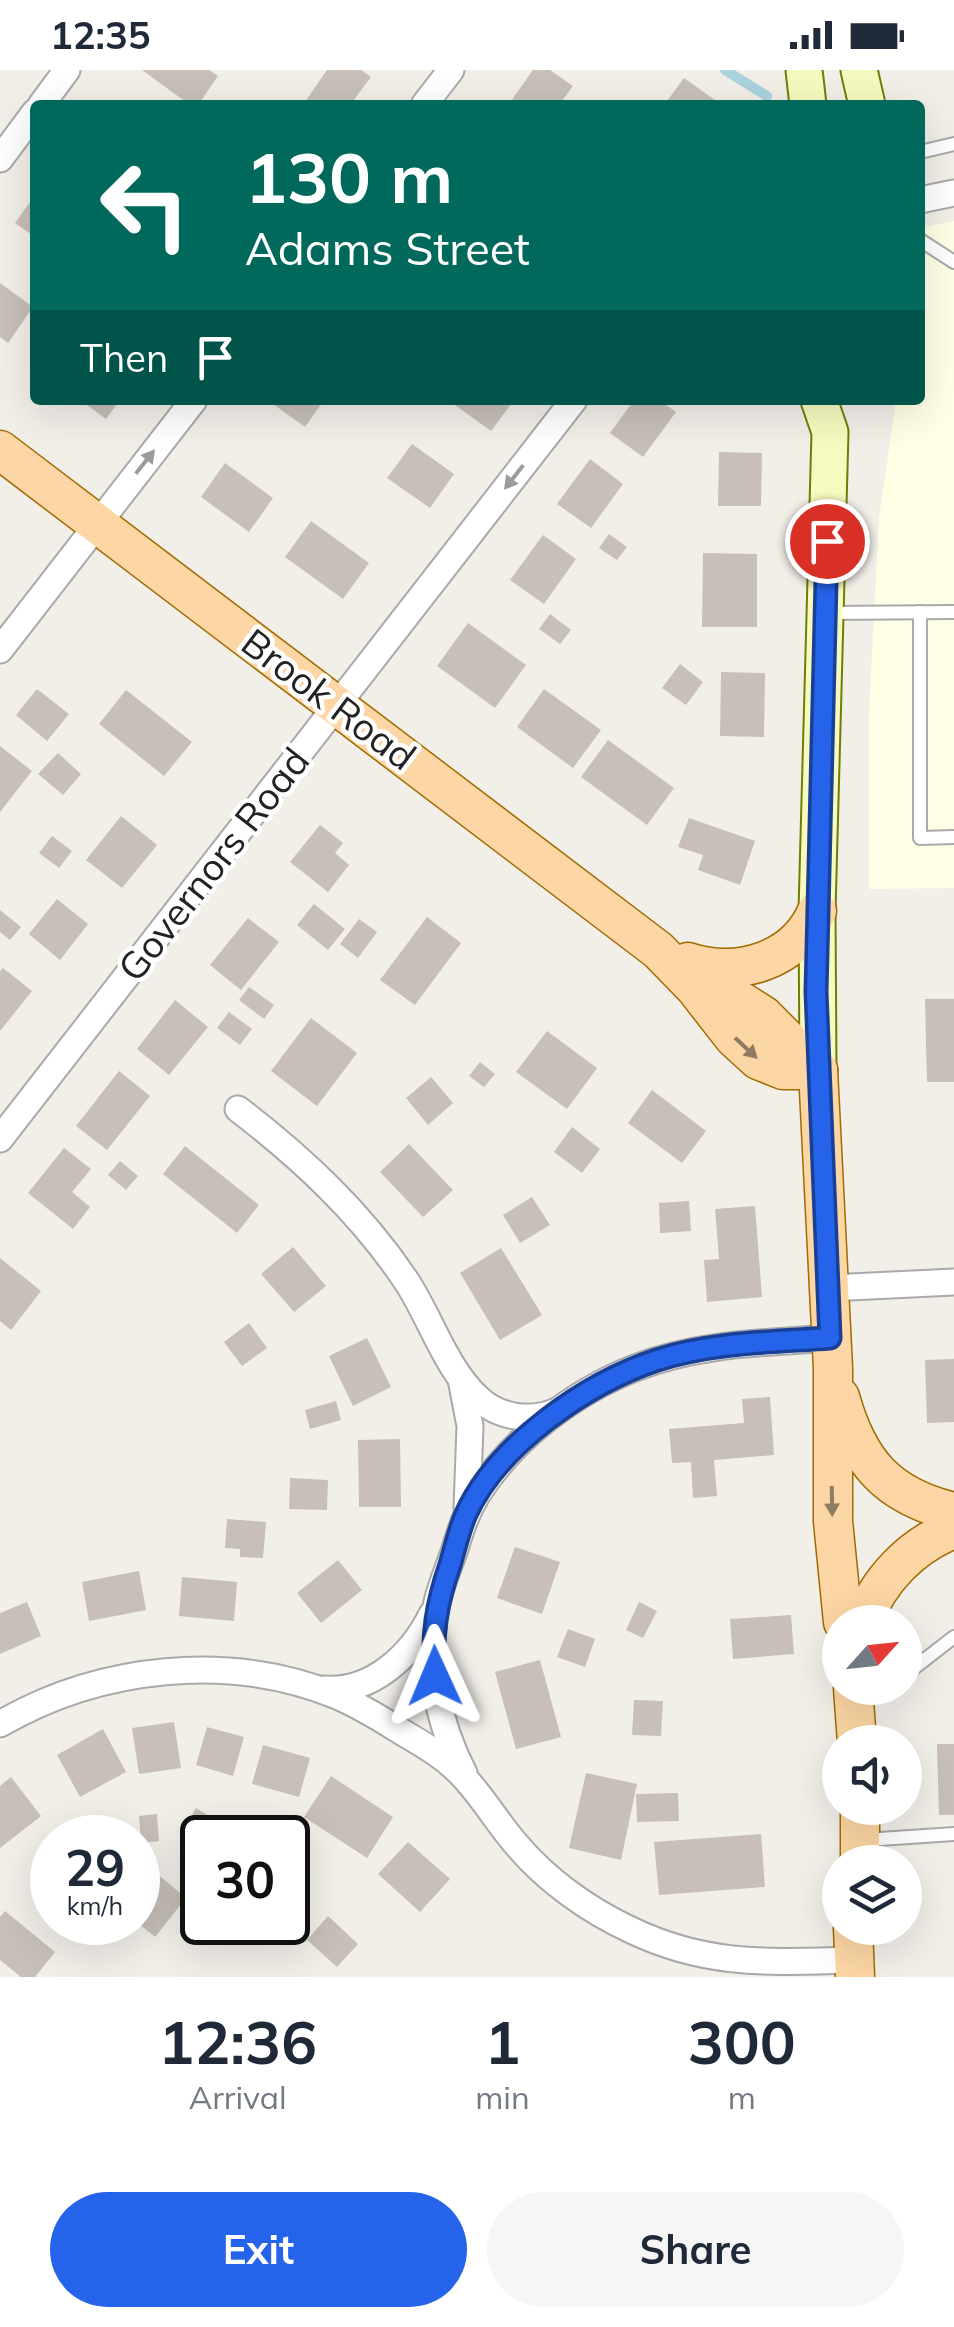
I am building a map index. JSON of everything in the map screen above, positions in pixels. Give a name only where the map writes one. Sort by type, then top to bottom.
[{"type":"main road","points":[[804,70],[807,100]]},
{"type":"main road","points":[[859,70],[866,100]]},
{"type":"main road","points":[[825,416],[818,1070],[832,1353],[833,1522],[841,1605]]},
{"type":"main road","name":"Brook Road","points":[[0,450],[658,950],[758,1060],[783,1070],[818,1070]]},
{"type":"main road","points":[[658,950],[710,968],[755,964],[794,945],[818,911]]},
{"type":"main road","points":[[832,1353],[850,1427],[878,1474],[906,1495],[954,1512]]},
{"type":"main road","points":[[871,1605],[892,1570],[924,1544],[954,1529]]},
{"type":"street","points":[[44,100],[67,70]]},
{"type":"street","points":[[428,100],[451,70]]},
{"type":"street","points":[[0,158],[30,119]]},
{"type":"street","points":[[925,199],[954,193]]},
{"type":"street","points":[[0,650],[190,405]]},
{"type":"street","name":"Governors Road","points":[[0,1138],[570,405]]},
{"type":"street","points":[[238,1108],[298,1156],[370,1232],[479,1398],[506,1414],[537,1417],[563,1408]]},
{"type":"street","points":[[828,1288],[954,1282]]},
{"type":"street","points":[[466,1514],[522,1442],[563,1408],[619,1374],[680,1354],[729,1345],[832,1353]]},
{"type":"street","points":[[316,1688],[346,1688],[378,1676],[406,1654],[436,1605],[466,1514],[471,1479],[470,1426],[460,1374]]},
{"type":"street","points":[[436,1605],[433,1657],[438,1700],[450,1741],[472,1786]]},
{"type":"street","points":[[0,1724],[65,1692],[134,1676],[239,1673],[316,1688],[359,1706],[428,1748],[472,1786],[538,1867],[581,1901],[629,1930],[709,1958],[759,1962],[860,1960]]},
{"type":"lane","points":[[925,151],[954,144]]},
{"type":"lane","points":[[925,243],[954,262]]},
{"type":"lane","points":[[920,612],[920,838],[954,837]]},
{"type":"lane","points":[[825,613],[954,612]]},
{"type":"lane","points":[[922,1662],[954,1637]]},
{"type":"lane","points":[[862,1843],[954,1834]]},
{"type":"shaded area","points":[[954,221],[954,888],[869,889],[869,714],[879,519],[895,405],[925,405],[925,227]]},
{"type":"building","points":[[142,70],[209,70],[218,76],[201,100],[183,100]]},
{"type":"building","points":[[327,70],[361,70],[371,77],[354,100],[306,100]]},
{"type":"building","points":[[533,70],[550,70],[573,86],[563,100],[512,100]]},
{"type":"building","points":[[684,78],[715,100],[668,100]]},
{"type":"building","points":[[30,202],[30,234],[15,223]]},
{"type":"building","points":[[0,283],[30,305],[30,311],[8,343],[0,337]]},
{"type":"building","points":[[87,405],[116,405],[106,419]]},
{"type":"building","points":[[274,405],[320,405],[305,427]]},
{"type":"building","points":[[455,405],[510,405],[491,431]]},
{"type":"building","points":[[630,405],[666,405],[676,412],[643,457],[610,433]]},
{"type":"building","points":[[412,444],[454,474],[430,508],[387,478]]},
{"type":"building","points":[[719,452],[762,453],[761,506],[718,506]]},
{"type":"building","points":[[590,459],[623,484],[591,528],[557,504]]},
{"type":"building","points":[[225,463],[273,498],[249,532],[201,497]]},
{"type":"building","points":[[311,521],[369,563],[343,599],[285,557]]},
{"type":"building","points":[[609,534],[627,547],[617,560],[599,548]]},
{"type":"building","points":[[543,535],[576,559],[544,604],[510,580]]},
{"type":"building","points":[[703,553],[757,554],[757,627],[702,627]]},
{"type":"building","points":[[550,614],[571,630],[560,644],[539,629]]},
{"type":"building","points":[[468,623],[526,665],[495,708],[437,666]]},
{"type":"building","points":[[680,664],[703,682],[686,705],[662,688]]},
{"type":"building","points":[[721,672],[765,673],[764,737],[720,736]]},
{"type":"building","points":[[37,689],[69,714],[47,741],[16,715]]},
{"type":"building","points":[[544,689],[601,730],[573,768],[517,727]]},
{"type":"building","points":[[126,690],[192,742],[164,776],[99,724]]},
{"type":"building","points":[[608,740],[674,788],[647,825],[581,777]]},
{"type":"building","points":[[0,746],[32,771],[0,812]]},
{"type":"building","points":[[58,753],[81,774],[63,795],[38,774]]},
{"type":"building","points":[[121,816],[157,845],[122,888],[86,860]]},
{"type":"building","points":[[689,818],[755,841],[740,885],[698,870],[703,855],[678,847]]},
{"type":"building","points":[[320,825],[343,843],[335,853],[349,865],[328,892],[290,862]]},
{"type":"building","points":[[52,836],[72,851],[59,868],[39,853]]},
{"type":"building","points":[[57,899],[88,924],[60,960],[29,934]]},
{"type":"building","points":[[314,904],[345,929],[328,950],[297,925]]},
{"type":"building","points":[[0,910],[21,927],[10,940],[0,932]]},
{"type":"building","points":[[427,917],[461,943],[415,1005],[380,980]]},
{"type":"building","points":[[248,918],[279,942],[241,990],[210,965]]},
{"type":"building","points":[[359,919],[377,932],[358,958],[340,944]]},
{"type":"building","points":[[3,968],[32,991],[0,1031],[0,971]]},
{"type":"building","points":[[249,987],[274,1005],[264,1019],[239,1000]]},
{"type":"building","points":[[925,999],[954,999],[954,1082],[927,1082]]},
{"type":"building","points":[[175,1000],[208,1027],[169,1075],[137,1049]]},
{"type":"building","points":[[229,1012],[252,1029],[240,1045],[217,1028]]},
{"type":"building","points":[[311,1018],[357,1053],[317,1106],[271,1071]]},
{"type":"building","points":[[547,1031],[597,1068],[567,1109],[516,1072]]},
{"type":"building","points":[[480,1062],[495,1074],[484,1087],[469,1076]]},
{"type":"building","points":[[119,1071],[150,1096],[107,1150],[76,1126]]},
{"type":"building","points":[[431,1077],[453,1103],[428,1125],[406,1098]]},
{"type":"building","points":[[652,1090],[706,1131],[682,1163],[628,1123]]},
{"type":"building","points":[[572,1127],[600,1149],[582,1173],[554,1152]]},
{"type":"building","points":[[409,1144],[453,1190],[423,1217],[380,1172]]},
{"type":"building","points":[[185,1146],[259,1205],[237,1233],[163,1174]]},
{"type":"building","points":[[64,1148],[91,1169],[72,1192],[90,1207],[73,1229],[28,1193]]},
{"type":"building","points":[[120,1161],[138,1176],[126,1190],[108,1175]]},
{"type":"building","points":[[532,1197],[550,1225],[520,1243],[503,1215]]},
{"type":"building","points":[[689,1201],[691,1231],[660,1233],[659,1203]]},
{"type":"building","points":[[755,1206],[762,1297],[707,1302],[704,1260],[719,1259],[715,1209]]},
{"type":"building","points":[[293,1247],[326,1286],[294,1312],[261,1274]]},
{"type":"building","points":[[501,1248],[542,1315],[500,1340],[460,1273]]},
{"type":"building","points":[[0,1258],[41,1291],[11,1330],[0,1321]]},
{"type":"building","points":[[249,1323],[267,1348],[242,1366],[224,1342]]},
{"type":"building","points":[[367,1338],[391,1387],[353,1406],[329,1356]]},
{"type":"building","points":[[954,1359],[954,1422],[927,1423],[925,1360]]},
{"type":"building","points":[[770,1397],[774,1455],[714,1460],[717,1496],[693,1498],[691,1462],[672,1463],[669,1429],[744,1423],[742,1399]]},
{"type":"building","points":[[336,1401],[341,1420],[310,1429],[305,1410]]},
{"type":"building","points":[[400,1439],[401,1507],[359,1507],[358,1440]]},
{"type":"building","points":[[290,1478],[328,1480],[327,1510],[289,1509]]},
{"type":"building","points":[[227,1519],[266,1522],[263,1558],[240,1557],[240,1549],[225,1548]]},
{"type":"building","points":[[515,1547],[560,1562],[542,1614],[497,1598]]},
{"type":"building","points":[[338,1560],[362,1590],[321,1623],[297,1593]]},
{"type":"building","points":[[139,1571],[146,1610],[89,1621],[82,1582]]},
{"type":"building","points":[[182,1577],[237,1582],[234,1621],[179,1616]]},
{"type":"building","points":[[27,1602],[41,1636],[0,1654],[0,1613]]},
{"type":"building","points":[[639,1602],[657,1611],[643,1638],[626,1630]]},
{"type":"building","points":[[791,1615],[794,1654],[733,1659],[730,1619]]},
{"type":"building","points":[[568,1629],[595,1639],[585,1667],[557,1657]]},
{"type":"building","points":[[540,1660],[561,1737],[516,1749],[495,1672]]},
{"type":"building","points":[[634,1700],[663,1701],[661,1736],[632,1735]]},
{"type":"building","points":[[174,1722],[181,1768],[139,1774],[132,1728]]},
{"type":"building","points":[[207,1727],[244,1737],[233,1776],[196,1765]]},
{"type":"building","points":[[103,1729],[126,1772],[80,1797],[57,1755]]},
{"type":"building","points":[[937,1744],[954,1744],[954,1815],[939,1815]]},
{"type":"building","points":[[263,1745],[310,1758],[299,1797],[252,1784]]},
{"type":"building","points":[[586,1773],[637,1784],[621,1860],[569,1848]]},
{"type":"building","points":[[331,1776],[393,1817],[367,1858],[305,1815]]},
{"type":"building","points":[[11,1777],[40,1815],[30,1815],[30,1825],[0,1848],[0,1786]]},
{"type":"building","points":[[678,1793],[679,1821],[637,1822],[636,1794]]},
{"type":"building","points":[[761,1834],[765,1887],[659,1895],[654,1842]]},
{"type":"building","points":[[408,1842],[450,1879],[420,1912],[378,1874]]},
{"type":"building","points":[[160,1876],[180,1893],[180,1906],[160,1931]]},
{"type":"building","points":[[5,1911],[30,1932],[30,1945],[46,1945],[55,1952],[35,1977],[21,1977],[0,1960],[0,1917]]},
{"type":"building","points":[[328,1916],[358,1944],[337,1967],[310,1943],[310,1937]]},
{"type":"waterway","points":[[725,70],[767,96]]},
{"type":"route","points":[[435,1676],[436,1605],[466,1514],[488,1479],[522,1442],[600,1384],[657,1360],[705,1348],[830,1338],[816,992],[827,541]]}]
